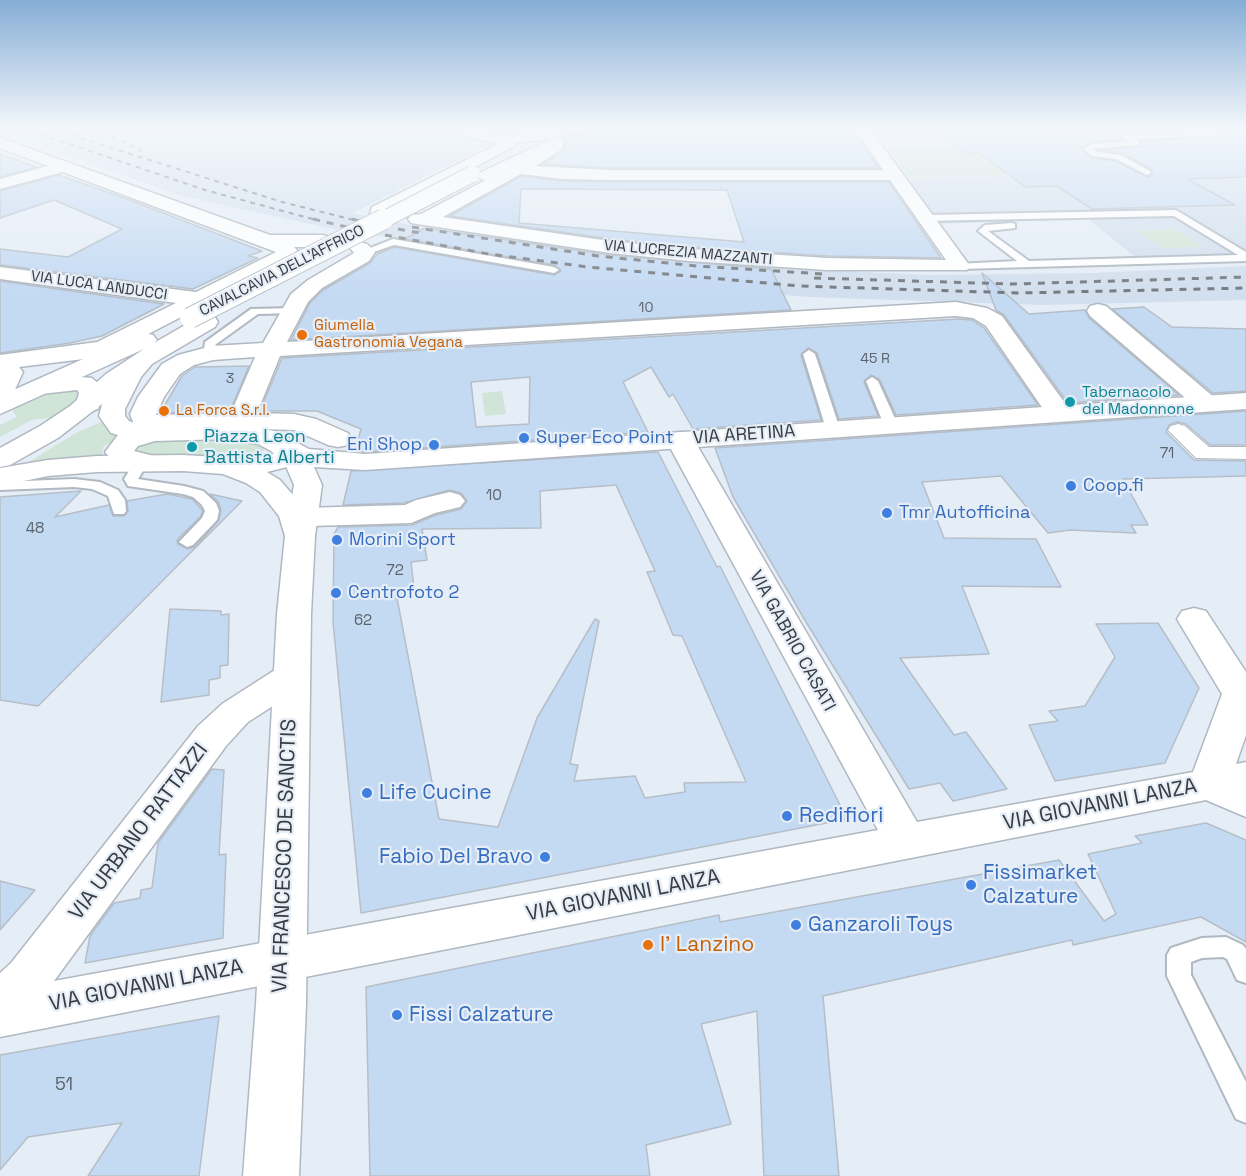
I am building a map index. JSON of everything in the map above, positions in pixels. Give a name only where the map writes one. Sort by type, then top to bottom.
[{"type":"street","points":[[0,459],[48,432],[89,404],[143,350],[286,254],[284,248],[267,241],[110,183]]},
{"type":"street","points":[[379,213],[378,211],[433,183]]},
{"type":"street","name":"CAVALCAVIA DELL'AFFRICO","points":[[198,313],[462,183]]},
{"type":"street","name":"VIA LUCREZIA MAZZANTI","points":[[494,183],[420,220],[610,247],[690,255],[827,264],[960,266]]},
{"type":"street","points":[[901,183],[960,266]]},
{"type":"street","points":[[267,241],[323,241]]},
{"type":"street","points":[[246,427],[264,363],[306,290],[362,257],[363,250]]},
{"type":"street","name":"VIA LUCA LANDUCCI","points":[[0,273],[198,313]]},
{"type":"street","points":[[301,527],[308,485],[303,468],[274,441],[246,427],[144,421],[151,397],[171,369],[186,360],[221,352],[944,309],[979,312],[994,321],[1059,413]]},
{"type":"street","points":[[1098,311],[1206,404]]},
{"type":"street","points":[[100,350],[198,313]]},
{"type":"street","points":[[0,363],[100,350],[143,350]]},
{"type":"street","points":[[0,406],[41,387],[143,350]]},
{"type":"street","points":[[143,350],[112,409],[115,423],[127,431],[149,434],[226,430],[294,422],[307,424],[338,439]]},
{"type":"street","points":[[0,363],[11,372],[0,394]]},
{"type":"street","points":[[41,387],[83,383],[92,391],[89,404]]},
{"type":"street","name":"VIA ARETINA","points":[[289,453],[322,460],[365,462],[1246,401]]},
{"type":"street","points":[[1178,430],[1204,453],[1246,453]]},
{"type":"street","points":[[144,463],[126,459],[119,452],[128,440],[149,434]]},
{"type":"street","name":"VIA GABRIO CASATI","points":[[680,440],[906,841]]},
{"type":"street","points":[[0,477],[65,466],[144,463],[229,467],[262,465],[289,453]]},
{"type":"street","points":[[229,467],[256,477],[270,486],[301,527]]},
{"type":"street","points":[[301,527],[411,513],[426,506],[450,501]]},
{"type":"street","name":"VIA FRANCESCO DE SANCTIS","points":[[271,1176],[282,960],[291,677],[301,527]]},
{"type":"street","points":[[1194,619],[1244,695],[1234,788]]},
{"type":"street","name":"VIA URBANO RATTAZZI","points":[[0,1000],[14,992],[28,978],[213,736],[235,713],[291,677]]},
{"type":"street","name":"VIA GIOVANNI LANZA","points":[[0,1014],[906,841],[1234,788]]},
{"type":"lane","points":[[926,218],[1176,213],[1246,257]]},
{"type":"lane","points":[[1028,265],[984,231],[991,227],[1030,225]]},
{"type":"lane","points":[[363,250],[393,242],[554,270]]},
{"type":"lane","points":[[960,266],[1246,257]]},
{"type":"lane","points":[[221,352],[210,349],[209,344],[255,311],[293,311]]},
{"type":"lane","points":[[809,354],[833,429]]},
{"type":"lane","points":[[872,381],[891,425]]},
{"type":"lane","points":[[144,463],[134,472],[131,479],[133,483],[183,490],[198,494],[210,503],[212,511],[209,520],[187,542]]},
{"type":"lane","points":[[0,486],[65,483],[95,485],[113,493],[118,500],[119,511]]},
{"type":"lane","points":[[1246,972],[1235,951],[1226,947],[1202,948],[1179,955],[1179,976],[1246,1110]]},
{"type":"shaded area","points":[[145,183],[412,183],[353,213],[420,227],[658,262],[927,275],[1092,273],[1246,266],[1246,300],[1043,305],[809,297],[721,290],[329,228],[182,196]]},
{"type":"shaded area","points":[[911,183],[1246,183],[1246,250],[1228,250],[1229,255],[1136,258],[1087,218],[940,224]]},
{"type":"green space","points":[[1176,229],[1203,247],[1161,248],[1137,230]]},
{"type":"green space","points":[[73,389],[85,395],[57,417],[32,420],[0,437],[0,425],[17,417],[13,412],[13,407],[27,396]]},
{"type":"green space","points":[[502,391],[506,414],[485,416],[482,393]]},
{"type":"green space","points":[[103,421],[122,435],[103,447],[102,454],[105,458],[17,469],[76,433]]},
{"type":"green space","points":[[150,438],[253,439],[264,447],[264,450],[253,459],[148,455],[135,451],[133,447]]},
{"type":"building","points":[[30,183],[81,183],[262,251],[248,256],[258,258],[193,289],[0,265],[0,249],[68,257],[122,229],[54,200],[0,218],[0,191]]},
{"type":"building","points":[[509,183],[890,183],[941,258],[827,256],[610,239],[450,216]],"holes":[[[521,189],[727,190],[744,242],[519,223]]]},
{"type":"building","points":[[1020,183],[1194,183],[1235,205],[1092,209],[1057,186],[1026,187]]},
{"type":"building","points":[[425,228],[610,255],[771,269],[791,310],[291,340],[310,303],[323,290],[370,263],[376,255],[394,247],[554,275],[561,271],[554,265],[405,239]]},
{"type":"building","points":[[982,273],[1029,314],[1085,310],[1089,318],[1179,395],[1068,403],[1004,315],[996,310]]},
{"type":"building","points":[[0,281],[164,304],[102,336],[0,353]]},
{"type":"building","points":[[1144,307],[1172,327],[1246,329],[1246,391],[1213,393],[1112,309]]},
{"type":"building","points":[[959,319],[972,320],[984,328],[1038,405],[896,415],[880,380],[871,375],[864,382],[878,416],[839,419],[817,353],[808,348],[801,355],[821,420],[693,429],[673,394],[669,397],[651,367],[623,382],[648,432],[365,452],[355,451],[361,429],[317,411],[260,411],[282,358]],"holes":[[[530,377],[529,424],[476,427],[471,382]]]},
{"type":"building","points":[[249,366],[230,411],[160,413],[182,376],[195,367]]},
{"type":"building","points":[[1246,411],[1246,445],[1210,445],[1186,424],[1177,422],[1169,425],[1166,432],[1194,460],[1246,461],[1246,476],[1123,479],[1148,525],[1131,525],[1136,533],[1070,530],[1048,533],[1001,476],[922,482],[944,538],[1036,539],[1061,587],[962,586],[989,654],[900,658],[954,735],[966,732],[1007,789],[953,801],[940,783],[909,789],[806,622],[733,497],[715,448]]},
{"type":"building","points":[[658,452],[717,567],[720,566],[847,819],[361,913],[333,622],[334,534],[338,527],[412,525],[436,515],[461,509],[467,501],[461,493],[449,490],[404,503],[343,505],[351,471]],"holes":[[[616,485],[655,571],[647,572],[673,635],[682,636],[746,782],[684,783],[685,792],[645,798],[635,776],[574,781],[578,765],[570,764],[599,621],[595,619],[537,718],[498,827],[439,819],[397,598],[415,596],[411,562],[427,560],[422,529],[541,528],[540,491]]]},
{"type":"building","points":[[81,491],[55,517],[109,505],[113,516],[124,516],[128,511],[127,501],[167,494],[192,499],[203,511],[177,540],[178,544],[188,549],[195,547],[219,520],[221,510],[218,501],[210,494],[242,501],[38,706],[0,700],[0,497]]},
{"type":"building","points":[[170,609],[221,611],[221,615],[229,614],[228,665],[220,666],[220,678],[209,680],[209,695],[161,702]]},
{"type":"building","points":[[1158,623],[1199,688],[1165,763],[1055,781],[1029,725],[1058,721],[1049,711],[1085,706],[1115,657],[1096,624]]},
{"type":"building","points":[[212,769],[224,770],[219,855],[226,854],[223,938],[85,963],[90,936],[114,903],[140,898],[141,890],[152,888],[158,843]]},
{"type":"building","points":[[1206,823],[1246,840],[1246,942],[1201,917],[1073,945],[1072,940],[823,996],[839,1176],[764,1176],[757,1011],[701,1024],[731,1124],[646,1145],[650,1176],[370,1176],[366,987],[719,915],[720,922],[1059,860],[1104,921],[1116,914],[1088,854],[1142,843],[1135,836]]},
{"type":"building","points":[[0,881],[35,890],[0,930]]},
{"type":"building","points":[[219,1016],[199,1176],[88,1176],[122,1123],[28,1137],[0,1170],[0,1055]]},
{"type":"railway","points":[[184,183],[320,221]]},
{"type":"railway","points":[[222,183],[282,202],[358,221]]},
{"type":"railway","points":[[313,219],[351,228]]},
{"type":"railway","points":[[352,219],[363,222]]},
{"type":"railway","points":[[412,227],[598,256],[697,266],[823,274]]},
{"type":"railway","points":[[398,229],[421,233]]},
{"type":"railway","points":[[385,235],[489,254],[588,267],[799,286],[1019,293],[1246,288]]},
{"type":"railway","points":[[814,278],[1012,284],[1246,277]]},
{"type":"place","name":"Giumella Gastronomia Vegana","points":[[302,335]]},
{"type":"place","name":"Tabernacolo del Madonnone","points":[[1070,402]]},
{"type":"place","name":"La Forca S.r.l.","points":[[164,411]]},
{"type":"place","name":"Super Eco Point","points":[[524,438]]},
{"type":"place","name":"Eni Shop","points":[[434,445]]},
{"type":"place","name":"Piazza Leon Battista Alberti","points":[[192,447]]},
{"type":"place","name":"Coop.fi","points":[[1071,486]]},
{"type":"place","name":"Tmr Autofficina","points":[[887,513]]},
{"type":"place","name":"Morini Sport","points":[[337,540]]},
{"type":"place","name":"Centrofoto 2","points":[[336,593]]},
{"type":"place","name":"Life Cucine","points":[[367,793]]},
{"type":"place","name":"Redifiori","points":[[787,816]]},
{"type":"place","name":"Fabio Del Bravo","points":[[545,857]]},
{"type":"place","name":"Fissimarket Calzature","points":[[971,885]]},
{"type":"place","name":"Ganzaroli Toys","points":[[796,925]]},
{"type":"place","name":"I' Lanzino","points":[[648,945]]},
{"type":"place","name":"Fissi Calzature","points":[[397,1015]]}]
